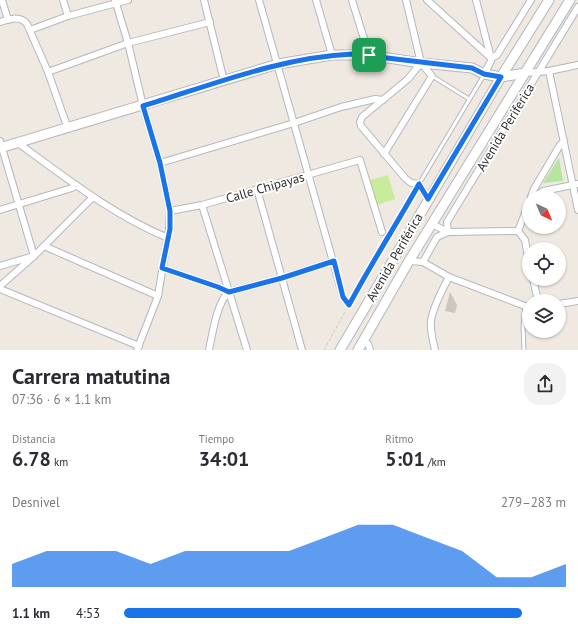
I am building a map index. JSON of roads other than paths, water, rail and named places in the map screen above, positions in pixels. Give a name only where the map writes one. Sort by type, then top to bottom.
[{"type":"street","points":[[2,0],[8,20]]},
{"type":"street","points":[[63,0],[68,16]]},
{"type":"street","points":[[30,30],[68,16],[115,2],[128,0]]},
{"type":"street","points":[[204,0],[224,81]]},
{"type":"street","points":[[259,0],[343,297],[349,305]]},
{"type":"street","points":[[316,0],[332,55]]},
{"type":"street","points":[[352,0],[369,55]]},
{"type":"street","points":[[384,154],[432,76],[421,63],[406,0]]},
{"type":"street","points":[[427,0],[491,58]]},
{"type":"street","points":[[476,0],[491,58],[491,61],[484,74]]},
{"type":"street","points":[[491,58],[497,55],[531,0]]},
{"type":"street","name":"Avenida Periférica","points":[[340,350],[428,199],[549,0]]},
{"type":"street","name":"Avenida Periférica","points":[[358,350],[409,261],[570,0]]},
{"type":"street","points":[[0,289],[138,348],[158,296],[170,229],[170,211],[160,163],[143,106],[128,43],[115,2]]},
{"type":"street","name":"Avenida Periferica","points":[[448,232],[447,222],[578,7]]},
{"type":"street","points":[[0,22],[21,18],[27,24],[48,72],[68,129]]},
{"type":"street","points":[[48,72],[128,43],[210,22]]},
{"type":"street","points":[[34,256],[1,146],[18,143],[68,129],[278,64],[332,55],[369,55],[421,63],[472,68],[484,74],[501,77],[549,71],[578,65]]},
{"type":"street","points":[[421,63],[408,79],[362,118],[360,122],[361,126],[405,178],[411,183],[419,184],[428,199]]},
{"type":"street","points":[[549,71],[564,141],[576,185],[578,210]]},
{"type":"street","points":[[160,163],[294,123],[341,107],[375,99],[383,100]]},
{"type":"street","points":[[534,190],[560,145],[564,141]]},
{"type":"street","points":[[18,143],[93,197],[145,228],[168,238]]},
{"type":"street","name":"Calle Chipayas","points":[[170,211],[202,205],[360,160],[382,232]]},
{"type":"street","points":[[0,210],[72,188],[76,185]]},
{"type":"street","points":[[548,190],[576,185]]},
{"type":"street","points":[[257,189],[302,350]]},
{"type":"street","points":[[0,286],[34,256],[93,197]]},
{"type":"street","points":[[202,205],[247,350]]},
{"type":"street","points":[[518,231],[522,221]]},
{"type":"street","points":[[432,224],[448,232]]},
{"type":"street","points":[[423,262],[437,237],[448,232],[518,231]]},
{"type":"street","points":[[518,231],[525,242]]},
{"type":"street","points":[[44,246],[158,296]]},
{"type":"street","points":[[0,266],[34,256]]},
{"type":"street","points":[[209,350],[220,306],[225,295],[229,292],[282,278],[334,261]]},
{"type":"street","points":[[409,261],[423,262],[449,277],[522,304]]},
{"type":"street","points":[[162,268],[229,292]]},
{"type":"street","points":[[435,350],[431,321],[449,277]]},
{"type":"street","points":[[566,303],[578,301]]},
{"type":"street","points":[[363,341],[368,344],[370,350]]},
{"type":"lane","points":[[419,184],[484,74]]},
{"type":"lane","points":[[432,76],[469,99]]},
{"type":"lane","points":[[523,338],[524,350]]}]
